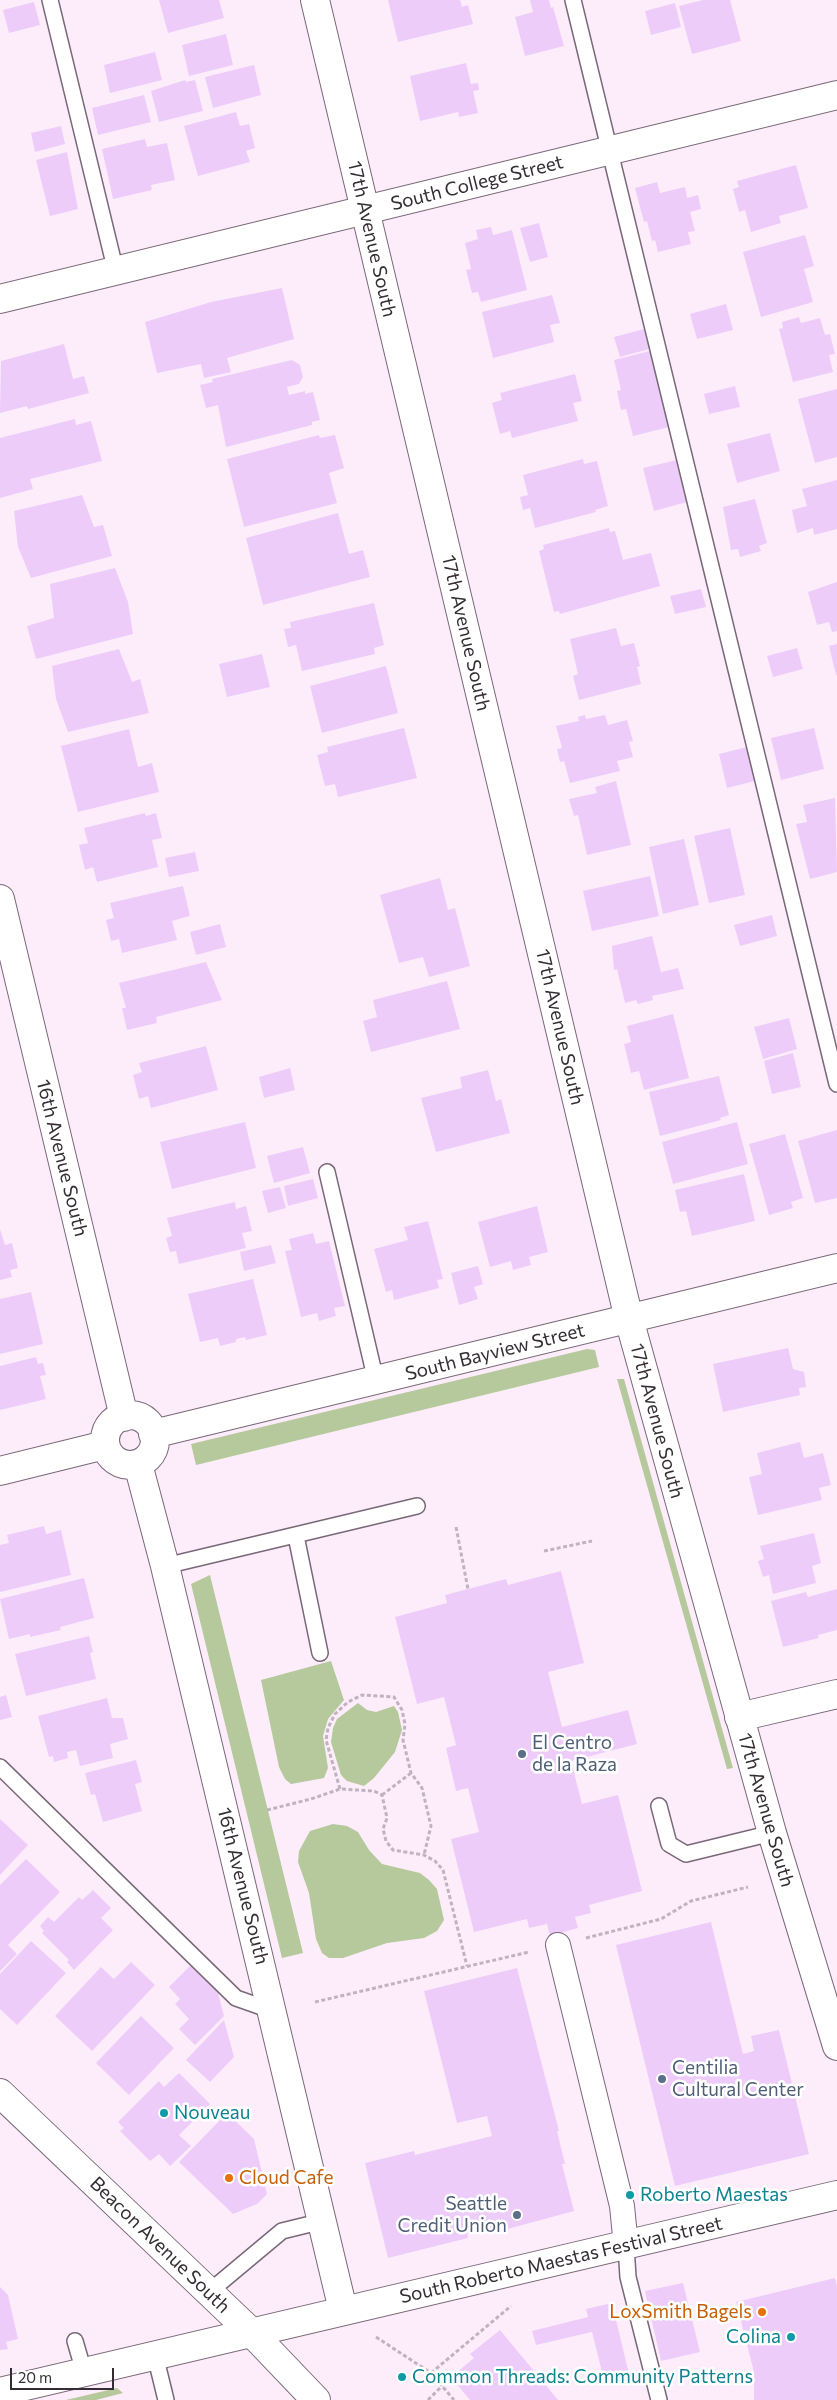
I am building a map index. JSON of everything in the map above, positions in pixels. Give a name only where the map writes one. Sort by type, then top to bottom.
[{"type":"street","name":"17th Avenue South","points":[[315,0],[629,1319],[772,1833],[837,2046]]},
{"type":"street","name":"South College Street","points":[[0,299],[837,96]]},
{"type":"street","name":"16th Avenue South","points":[[0,899],[124,1417]]},
{"type":"street","name":"South Bayview Street","points":[[153,1434],[837,1268]]},
{"type":"street","points":[[135,1416],[142,1419],[148,1424],[153,1434],[154,1446],[151,1453],[138,1464],[129,1465],[114,1460],[105,1445],[108,1429],[113,1422],[124,1417],[135,1416]]},
{"type":"street","points":[[0,1471],[105,1445]]},
{"type":"street","name":"16th Avenue South","points":[[138,1464],[165,1566],[273,2010],[343,2310]]},
{"type":"street","points":[[739,1717],[837,1694]]},
{"type":"street","points":[[558,1945],[622,2206],[626,2246]]},
{"type":"street","name":"Beacon Avenue South","points":[[0,2093],[251,2332],[316,2400]]},
{"type":"street","name":"South Roberto Maestas Festival Street","points":[[0,2392],[837,2195]]},
{"type":"lane","points":[[50,0],[116,272]]},
{"type":"lane","points":[[573,0],[837,1084]]},
{"type":"lane","points":[[327,1172],[376,1381]]},
{"type":"lane","points":[[165,1566],[417,1506]]},
{"type":"lane","points":[[296,1536],[320,1653]]},
{"type":"lane","points":[[0,1767],[236,1998],[273,2010]]},
{"type":"lane","points":[[659,1806],[669,1844],[686,1854],[772,1833]]},
{"type":"lane","points":[[209,2292],[282,2231],[323,2221]]},
{"type":"lane","points":[[626,2246],[628,2277],[658,2400]]},
{"type":"lane","points":[[75,2341],[84,2372]]},
{"type":"lane","points":[[155,2355],[166,2400]]},
{"type":"path","points":[[456,1527],[468,1589]]},
{"type":"path","points":[[544,1551],[592,1541]]},
{"type":"path","points":[[340,1789],[326,1740],[328,1728],[335,1714],[348,1702],[362,1695],[394,1697],[402,1710],[405,1724],[403,1740],[411,1774],[422,1788],[431,1826],[424,1855]]},
{"type":"path","points":[[382,1795],[411,1774]]},
{"type":"path","points":[[267,1810],[311,1800],[340,1789],[374,1791],[382,1795]]},
{"type":"path","points":[[382,1795],[387,1818],[383,1829],[386,1841],[393,1850],[424,1855],[435,1861],[443,1870],[467,1966]]},
{"type":"path","points":[[431,2373],[516,2302]]},
{"type":"path","points":[[375,2336],[431,2373],[454,2400]]},
{"type":"path","points":[[428,2400],[442,2386]]},
{"type":"green space","points":[[587,1349],[595,1350],[599,1367],[196,1465],[191,1444]]},
{"type":"green space","points":[[617,1379],[624,1379],[733,1768],[727,1769]]},
{"type":"green space","points":[[210,1575],[303,1953],[282,1958],[191,1584]]},
{"type":"green space","points":[[331,1661],[344,1700],[328,1719],[323,1736],[328,1768],[324,1778],[291,1784],[285,1779],[279,1767],[261,1680]]},
{"type":"green space","points":[[358,1703],[367,1710],[376,1712],[394,1706],[398,1712],[402,1730],[395,1752],[374,1778],[364,1786],[347,1781],[341,1775],[331,1742],[333,1728],[337,1719]]},
{"type":"green space","points":[[333,1824],[347,1826],[358,1832],[369,1850],[382,1864],[420,1873],[429,1880],[437,1889],[444,1920],[437,1931],[424,1938],[387,1943],[343,1958],[329,1958],[322,1953],[316,1939],[309,1893],[298,1862],[299,1851],[310,1831]]},
{"type":"green space","points":[[117,2388],[123,2393],[96,2400],[66,2400]]},
{"type":"building","points":[[159,0],[219,0],[224,18],[168,33]]},
{"type":"building","points":[[388,0],[460,0],[462,7],[468,5],[473,24],[398,42]]},
{"type":"building","points":[[530,0],[549,0],[551,8],[553,7],[564,46],[525,56],[515,17],[533,12]]},
{"type":"building","points":[[703,0],[730,0],[741,41],[692,54],[679,6]]},
{"type":"building","points":[[34,2],[40,25],[9,33],[3,10]]},
{"type":"building","points":[[675,3],[681,27],[651,35],[645,11]]},
{"type":"building","points":[[226,34],[233,65],[189,76],[182,45]]},
{"type":"building","points":[[155,52],[162,80],[110,93],[104,65]]},
{"type":"building","points":[[466,63],[471,84],[478,83],[479,90],[473,91],[478,113],[459,117],[458,112],[420,121],[410,76]]},
{"type":"building","points":[[254,65],[261,95],[213,108],[205,77]]},
{"type":"building","points":[[185,80],[186,82],[195,80],[203,111],[159,122],[151,91]]},
{"type":"building","points":[[144,95],[151,122],[98,135],[92,108]]},
{"type":"building","points":[[236,112],[240,126],[249,124],[255,148],[246,151],[250,162],[198,176],[184,126]]},
{"type":"building","points":[[61,126],[65,144],[35,152],[31,133]]},
{"type":"building","points":[[145,139],[147,147],[167,143],[175,180],[151,185],[152,190],[113,199],[102,149]]},
{"type":"building","points":[[67,152],[78,209],[50,216],[36,160]]},
{"type":"building","points":[[796,165],[808,208],[779,216],[781,223],[751,232],[745,210],[739,212],[733,189],[739,187],[737,181]]},
{"type":"building","points":[[657,182],[660,193],[685,187],[687,198],[698,195],[701,209],[690,212],[695,231],[688,232],[691,244],[658,252],[655,240],[652,241],[647,221],[644,222],[635,188]]},
{"type":"building","points":[[539,223],[548,257],[530,262],[520,228]]},
{"type":"building","points":[[491,227],[493,235],[512,230],[527,290],[481,302],[478,292],[472,293],[466,270],[471,269],[465,243],[478,239],[476,230]]},
{"type":"building","points":[[805,235],[814,266],[804,269],[813,302],[761,317],[743,252]]},
{"type":"building","points":[[282,288],[294,339],[227,358],[231,372],[204,378],[201,364],[157,373],[145,322],[211,302]]},
{"type":"building","points":[[552,295],[560,323],[550,325],[554,342],[493,358],[482,312]]},
{"type":"building","points":[[726,304],[733,330],[697,339],[690,314]]},
{"type":"building","points":[[799,317],[801,323],[820,318],[825,335],[830,334],[835,354],[829,355],[833,372],[793,382],[779,329],[783,328],[782,322]]},
{"type":"building","points":[[644,329],[649,349],[620,357],[614,337]]},
{"type":"building","points":[[64,344],[73,379],[84,376],[89,393],[28,409],[27,406],[0,413],[1,361]]},
{"type":"building","points":[[650,351],[669,427],[633,436],[626,409],[621,410],[617,391],[621,390],[614,360]]},
{"type":"building","points":[[292,360],[300,365],[303,377],[299,384],[287,387],[289,395],[305,391],[305,394],[313,392],[320,420],[312,422],[312,425],[226,447],[218,405],[206,408],[200,385],[213,382],[212,379]]},
{"type":"building","points":[[575,374],[582,401],[573,403],[578,421],[512,438],[510,431],[500,434],[492,403],[502,400],[500,393]]},
{"type":"building","points":[[735,386],[740,407],[709,414],[704,394]]},
{"type":"building","points":[[837,389],[837,457],[815,463],[798,399]]},
{"type":"building","points":[[75,419],[76,425],[91,421],[102,461],[30,479],[33,489],[0,498],[0,438]]},
{"type":"building","points":[[770,433],[780,471],[737,483],[727,444]]},
{"type":"building","points":[[319,435],[320,438],[335,435],[344,468],[329,473],[337,503],[244,527],[227,459]]},
{"type":"building","points":[[583,459],[584,464],[597,461],[608,506],[595,510],[596,512],[535,528],[530,508],[523,510],[520,497],[528,495],[523,475]]},
{"type":"building","points":[[677,460],[687,502],[654,511],[643,468]]},
{"type":"building","points":[[837,480],[837,529],[814,535],[813,528],[797,533],[792,510],[807,506],[802,489]]},
{"type":"building","points":[[82,495],[94,527],[103,525],[112,556],[31,578],[18,547],[14,511]]},
{"type":"building","points":[[755,499],[767,543],[759,546],[761,551],[740,557],[738,549],[731,550],[723,507]]},
{"type":"building","points":[[338,513],[349,554],[363,550],[370,577],[263,605],[246,538]]},
{"type":"building","points":[[609,528],[610,532],[615,531],[623,560],[651,553],[660,586],[560,614],[559,611],[554,612],[539,551],[544,549],[543,545]]},
{"type":"building","points":[[115,568],[128,602],[133,634],[36,659],[27,626],[54,618],[50,584]]},
{"type":"building","points":[[837,582],[837,631],[832,632],[829,622],[817,625],[808,592]]},
{"type":"building","points":[[701,589],[706,607],[675,614],[670,596]]},
{"type":"building","points":[[374,603],[384,645],[374,648],[375,654],[302,671],[296,645],[288,647],[284,629],[291,628],[290,622]]},
{"type":"building","points":[[616,628],[621,646],[634,643],[640,666],[637,667],[641,684],[579,700],[573,676],[578,674],[570,639]]},
{"type":"building","points":[[837,644],[837,675],[836,675],[829,646]]},
{"type":"building","points":[[797,648],[803,669],[773,677],[767,656]]},
{"type":"building","points":[[119,649],[132,682],[140,679],[149,713],[68,732],[56,699],[52,666]]},
{"type":"building","points":[[262,654],[270,687],[227,697],[219,664]]},
{"type":"building","points":[[386,666],[398,713],[322,733],[310,686]]},
{"type":"building","points":[[585,715],[586,719],[605,715],[608,725],[627,720],[633,741],[629,742],[633,757],[617,761],[620,771],[570,783],[564,761],[560,762],[557,749],[562,748],[556,726],[579,721],[578,717]]},
{"type":"building","points":[[404,728],[417,778],[338,797],[335,784],[325,786],[317,755],[328,752],[327,747]]},
{"type":"building","points":[[814,728],[824,769],[781,780],[771,738]]},
{"type":"building","points":[[129,729],[138,767],[152,763],[159,792],[78,812],[61,746]]},
{"type":"building","points":[[747,747],[755,781],[727,788],[719,754]]},
{"type":"building","points":[[616,781],[631,845],[587,855],[578,815],[574,816],[569,799],[597,793],[595,787]]},
{"type":"building","points":[[835,798],[837,872],[810,879],[796,824],[807,822],[803,805]]},
{"type":"building","points":[[145,813],[146,816],[156,813],[162,838],[152,840],[158,867],[97,882],[93,867],[85,870],[79,845],[88,843],[84,828]]},
{"type":"building","points":[[730,828],[745,895],[709,903],[694,836]]},
{"type":"building","points":[[684,839],[699,905],[663,914],[649,847]]},
{"type":"building","points":[[195,852],[199,871],[169,877],[165,858]]},
{"type":"building","points":[[650,876],[659,916],[592,931],[583,891]]},
{"type":"building","points":[[440,878],[448,910],[455,908],[470,966],[429,977],[423,957],[399,963],[380,895]]},
{"type":"building","points":[[183,886],[190,916],[172,921],[177,940],[122,953],[119,939],[111,941],[106,920],[114,918],[110,903]]},
{"type":"building","points":[[772,915],[777,936],[740,946],[734,925]]},
{"type":"building","points":[[220,924],[226,947],[196,955],[190,932]]},
{"type":"building","points":[[652,936],[661,972],[678,968],[684,989],[652,996],[653,1000],[638,1004],[636,1000],[625,1003],[617,969],[614,970],[612,946]]},
{"type":"building","points":[[206,962],[222,1000],[156,1017],[157,1023],[127,1030],[122,1008],[126,1008],[119,983]]},
{"type":"building","points":[[447,981],[460,1029],[371,1052],[363,1021],[377,1017],[373,1000]]},
{"type":"building","points":[[673,1014],[689,1078],[644,1090],[639,1071],[631,1073],[624,1044],[631,1042],[627,1026]]},
{"type":"building","points":[[789,1018],[797,1049],[763,1059],[754,1027]]},
{"type":"building","points":[[206,1046],[218,1090],[151,1108],[148,1096],[139,1099],[133,1075],[142,1072],[139,1063]]},
{"type":"building","points":[[793,1053],[801,1087],[772,1094],[764,1061]]},
{"type":"building","points":[[290,1068],[295,1090],[264,1098],[259,1077]]},
{"type":"building","points":[[488,1070],[496,1101],[501,1099],[510,1133],[436,1152],[421,1098],[462,1088],[460,1077]]},
{"type":"building","points":[[719,1076],[729,1115],[720,1118],[721,1120],[660,1136],[649,1092]]},
{"type":"building","points":[[245,1122],[256,1168],[172,1189],[160,1142]]},
{"type":"building","points":[[737,1122],[748,1164],[673,1184],[662,1142]]},
{"type":"building","points":[[837,1130],[837,1198],[815,1203],[798,1141]]},
{"type":"building","points":[[785,1134],[803,1198],[791,1202],[793,1208],[769,1215],[749,1144]]},
{"type":"building","points":[[303,1147],[310,1173],[274,1183],[267,1156]]},
{"type":"building","points":[[744,1174],[755,1221],[692,1236],[686,1211],[680,1212],[675,1190]]},
{"type":"building","points":[[313,1179],[318,1198],[288,1206],[284,1186]]},
{"type":"building","points":[[280,1187],[286,1208],[268,1213],[262,1191]]},
{"type":"building","points":[[235,1202],[236,1209],[246,1206],[252,1231],[242,1233],[246,1248],[179,1264],[176,1251],[170,1252],[166,1238],[172,1236],[167,1218]]},
{"type":"building","points":[[537,1206],[548,1252],[529,1257],[531,1265],[513,1270],[511,1261],[490,1267],[478,1222]]},
{"type":"building","points":[[428,1221],[443,1279],[437,1280],[439,1288],[394,1300],[392,1290],[386,1292],[374,1249],[408,1240],[404,1227]]},
{"type":"building","points":[[0,1229],[5,1245],[12,1243],[18,1268],[10,1270],[12,1277],[0,1280]]},
{"type":"building","points":[[313,1233],[316,1244],[329,1241],[345,1306],[334,1308],[336,1316],[319,1321],[317,1313],[301,1317],[285,1251],[292,1250],[289,1239]]},
{"type":"building","points":[[271,1245],[276,1263],[244,1271],[240,1252]]},
{"type":"building","points":[[478,1266],[483,1284],[474,1287],[478,1299],[459,1305],[451,1273]]},
{"type":"building","points":[[253,1279],[267,1335],[246,1340],[245,1337],[236,1339],[236,1342],[220,1346],[218,1338],[200,1342],[188,1294]]},
{"type":"building","points":[[31,1292],[43,1344],[0,1354],[0,1299]]},
{"type":"building","points":[[788,1348],[793,1369],[804,1372],[806,1387],[799,1388],[800,1395],[723,1412],[713,1364]]},
{"type":"building","points":[[36,1357],[38,1364],[43,1363],[46,1375],[40,1376],[46,1399],[0,1410],[0,1366]]},
{"type":"building","points":[[800,1442],[804,1458],[823,1453],[831,1485],[819,1488],[822,1500],[758,1515],[749,1477],[762,1474],[757,1453]]},
{"type":"building","points":[[44,1526],[46,1534],[61,1530],[71,1575],[0,1592],[0,1545],[9,1543],[7,1535]]},
{"type":"building","points":[[814,1533],[821,1563],[812,1566],[816,1583],[773,1594],[769,1575],[763,1577],[758,1561],[764,1559],[760,1546]]},
{"type":"building","name":"El Centro de la Raza","points":[[561,1571],[584,1663],[548,1672],[562,1727],[628,1710],[637,1744],[571,1761],[582,1804],[618,1795],[642,1891],[589,1905],[591,1913],[575,1917],[578,1928],[550,1936],[547,1924],[529,1928],[527,1919],[474,1932],[451,1839],[479,1832],[468,1788],[456,1791],[446,1748],[456,1745],[444,1697],[417,1704],[395,1617],[447,1603],[445,1595],[506,1579],[508,1585]]},
{"type":"building","points":[[84,1578],[94,1618],[60,1627],[61,1630],[30,1637],[30,1634],[9,1639],[0,1599]]},
{"type":"building","points":[[837,1589],[837,1630],[818,1635],[819,1638],[783,1647],[771,1601],[806,1592],[808,1597]]},
{"type":"building","points":[[89,1636],[93,1652],[90,1653],[96,1679],[26,1696],[15,1654]]},
{"type":"building","points":[[6,1695],[12,1717],[0,1720],[0,1697]]},
{"type":"building","points":[[107,1698],[112,1718],[123,1718],[128,1739],[110,1744],[113,1758],[80,1766],[76,1750],[67,1752],[68,1758],[54,1762],[53,1756],[49,1757],[38,1716]]},
{"type":"building","points":[[136,1760],[142,1782],[135,1784],[142,1811],[103,1822],[95,1794],[91,1795],[85,1773]]},
{"type":"building","points":[[0,1819],[28,1845],[0,1875]]},
{"type":"building","points":[[26,1859],[60,1892],[8,1945],[17,1954],[0,1971],[0,1885]]},
{"type":"building","points":[[93,1890],[111,1908],[101,1918],[113,1930],[74,1970],[67,1962],[69,1960],[42,1933],[44,1931],[40,1926],[48,1917],[54,1922],[79,1897],[82,1900]]},
{"type":"building","points":[[711,1922],[743,2054],[754,2051],[751,2036],[779,2030],[809,2154],[675,2186],[616,1945]]},
{"type":"building","points":[[31,1941],[66,1973],[17,2025],[0,2009],[0,1974]]},
{"type":"building","points":[[131,1962],[155,1985],[92,2051],[55,2016],[101,1967],[114,1979]]},
{"type":"building","points":[[192,1964],[217,1989],[224,2016],[195,2045],[179,2029],[189,2019],[175,2004],[180,1999],[169,1987]]},
{"type":"building","points":[[517,1968],[559,2131],[557,2131],[565,2164],[562,2164],[574,2211],[504,2230],[503,2225],[467,2234],[468,2238],[388,2258],[365,2163],[414,2151],[415,2155],[492,2136],[487,2116],[457,2123],[424,1991]]},
{"type":"building","points":[[141,2016],[174,2048],[129,2095],[96,2063]]},
{"type":"building","points":[[224,2020],[234,2057],[210,2082],[186,2060]]},
{"type":"building","name":"Nouveau","points":[[179,2073],[210,2104],[179,2135],[191,2146],[170,2166],[159,2154],[150,2161],[120,2131],[124,2128],[118,2122],[159,2081],[164,2087]]},
{"type":"building","name":"Cloud Cafe","points":[[227,2113],[254,2139],[267,2194],[257,2204],[233,2214],[179,2162]]},
{"type":"building","name":"Colina","points":[[835,2278],[837,2286],[837,2400],[754,2400],[754,2372],[736,2302]]},
{"type":"building","points":[[683,2283],[700,2352],[661,2361],[645,2291]]},
{"type":"building","points":[[0,2287],[8,2295],[18,2339],[6,2342],[8,2349],[0,2350]]},
{"type":"building","points":[[612,2303],[629,2374],[604,2380],[592,2332],[536,2345],[532,2331],[588,2317],[586,2309]]},
{"type":"building","points":[[500,2330],[558,2400],[470,2400],[451,2377],[474,2358],[470,2354]]},
{"type":"place","name":"El Centro de la Raza","points":[[522,1754]]},
{"type":"place","name":"Centilia Cultural Center","points":[[662,2079]]},
{"type":"place","name":"Nouveau","points":[[164,2113]]},
{"type":"place","name":"Cloud Cafe","points":[[229,2178]]},
{"type":"place","name":"Roberto Maestas","points":[[630,2195]]},
{"type":"place","name":"Seattle Credit Union","points":[[517,2215]]},
{"type":"place","name":"LoxSmith Bagels","points":[[762,2312]]},
{"type":"place","name":"Colina","points":[[791,2337]]},
{"type":"place","name":"Common Threads: Community Patterns","points":[[402,2377]]}]
